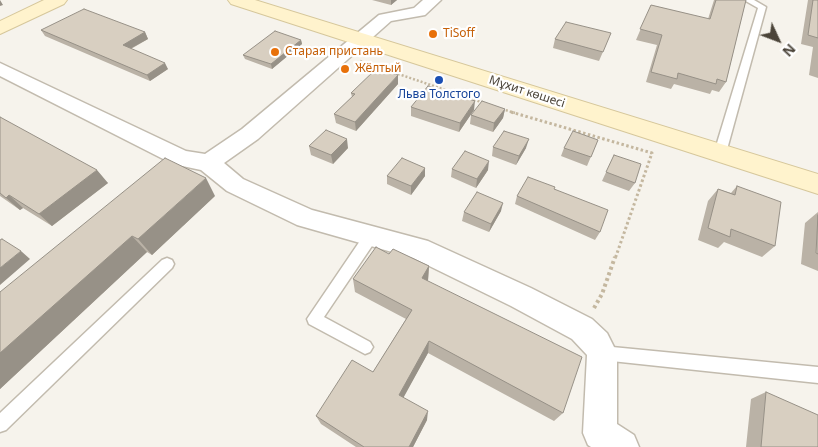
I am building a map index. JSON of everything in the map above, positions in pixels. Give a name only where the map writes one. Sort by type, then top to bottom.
[{"type":"street","points":[[0,28],[58,0]]},
{"type":"street","name":"Мұхит көшесі","points":[[237,0],[818,184]]},
{"type":"street","points":[[208,163],[250,134],[340,55],[389,16],[419,12],[433,0]]},
{"type":"street","points":[[0,70],[182,158],[208,163],[235,185],[288,210],[306,218],[419,249],[521,297],[582,329],[596,343],[602,353],[605,442]]},
{"type":"street","points":[[159,176],[182,158]]},
{"type":"lane","points":[[720,153],[762,7],[748,0]]},
{"type":"lane","points":[[364,348],[314,319],[371,236]]},
{"type":"lane","points":[[0,424],[167,264]]},
{"type":"lane","points":[[602,353],[818,374]]},
{"type":"path","points":[[340,55],[490,105]]},
{"type":"path","points":[[499,108],[652,154],[602,294],[582,329]]},
{"type":"building","points":[[716,0],[746,0],[726,82],[717,79],[716,84],[678,73],[677,79],[651,72],[662,35],[640,29],[651,5],[710,19]]},
{"type":"building","points":[[813,0],[818,0],[818,38],[808,35]]},
{"type":"building","points":[[84,9],[145,32],[123,45],[165,63],[147,75],[41,30]]},
{"type":"building","points":[[566,22],[611,33],[603,52],[555,39]]},
{"type":"building","points":[[275,31],[301,40],[271,64],[243,55]]},
{"type":"building","points":[[377,68],[398,75],[355,122],[334,114],[355,94],[351,93]]},
{"type":"building","points":[[428,86],[475,101],[460,123],[411,107]]},
{"type":"building","points":[[482,101],[505,109],[494,123],[471,115]]},
{"type":"building","points":[[0,117],[97,170],[39,214],[9,195],[6,198],[0,193]]},
{"type":"building","points":[[326,130],[347,139],[331,155],[309,146]]},
{"type":"building","points":[[504,131],[529,139],[519,156],[493,147]]},
{"type":"building","points":[[573,131],[598,140],[591,157],[564,148]]},
{"type":"building","points":[[465,151],[489,161],[477,179],[452,169]]},
{"type":"building","points":[[614,155],[641,164],[635,183],[606,172]]},
{"type":"building","points":[[165,158],[206,178],[138,239],[132,236],[0,353],[0,292]]},
{"type":"building","points":[[402,158],[425,168],[411,186],[387,176]]},
{"type":"building","points":[[528,177],[608,210],[600,232],[517,196]]},
{"type":"building","points":[[737,186],[781,202],[775,246],[731,229],[730,237],[708,228],[718,189],[735,195]]},
{"type":"building","points":[[477,192],[503,203],[491,224],[464,212]]},
{"type":"building","points":[[818,215],[818,254],[816,253]]},
{"type":"building","points":[[2,239],[21,251],[0,268],[0,240]]},
{"type":"building","points":[[376,247],[389,254],[393,249],[429,266],[422,278],[582,357],[563,413],[429,341],[399,395],[428,411],[409,447],[364,447],[316,416],[352,360],[373,372],[412,310],[353,279]]},
{"type":"building","points":[[766,392],[818,415],[818,447],[761,447]]},
{"type":"place","name":"TiSoff","points":[[433,34]]},
{"type":"place","name":"Старая пристань","points":[[275,52]]},
{"type":"place","name":"Жёлтый","points":[[345,69]]},
{"type":"place","name":"Льва Толстого","points":[[439,80]]}]
